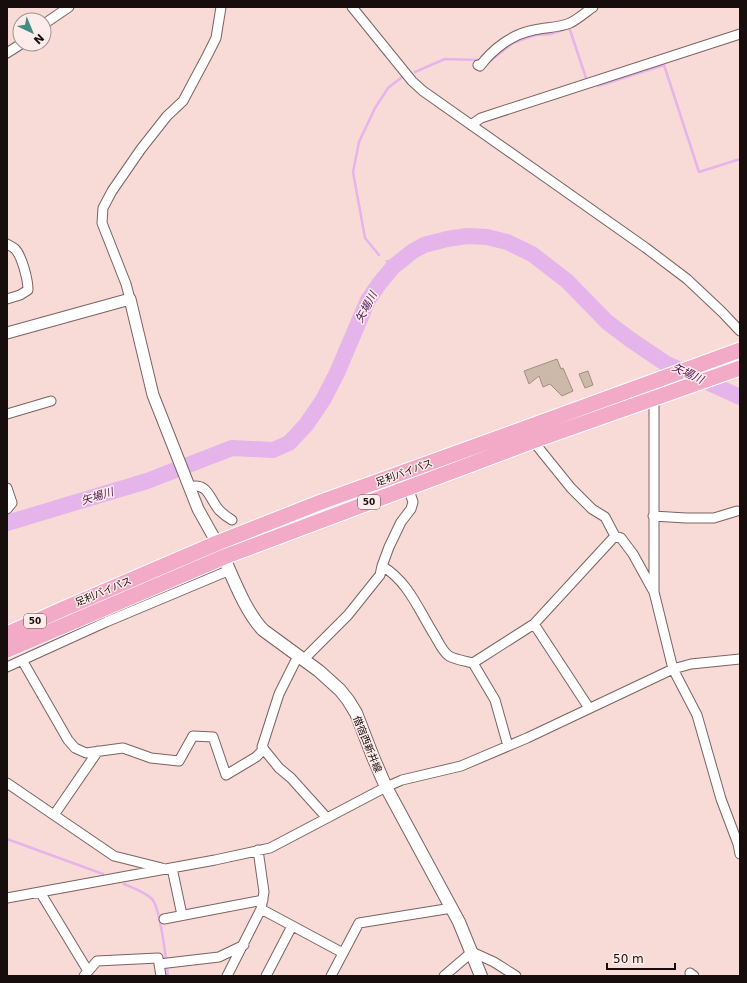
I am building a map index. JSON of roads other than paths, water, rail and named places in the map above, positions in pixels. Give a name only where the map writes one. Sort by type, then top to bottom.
[{"type":"highway","name":"足利バイパス","points":[[7,634],[216,543],[321,502],[740,350]]},
{"type":"highway","name":"足利バイパス","points":[[7,650],[60,627],[227,564],[408,488],[533,441],[740,368]]},
{"type":"highway","name":"50","points":[[7,628],[63,609]]},
{"type":"highway","name":"50","points":[[7,657],[60,627]]},
{"type":"main road","name":"借宿西新井線","points":[[216,543],[246,606],[257,624],[330,681],[348,700],[356,713],[386,786],[452,908],[481,976]]},
{"type":"street","points":[[52,19],[69,7]]},
{"type":"street","points":[[216,543],[198,509],[153,395],[126,284],[102,223],[103,208],[112,191],[140,149],[167,116],[183,100],[208,56],[216,38],[221,7]]},
{"type":"street","points":[[352,7],[412,81],[434,99],[600,215],[681,275],[722,312],[740,331]]},
{"type":"street","points":[[478,65],[480,66],[487,57],[508,40],[533,30],[552,28],[571,22],[593,7]]},
{"type":"street","points":[[471,125],[480,118],[740,34]]},
{"type":"street","points":[[7,299],[20,295],[28,290],[28,282],[19,255],[16,250],[9,247]]},
{"type":"street","points":[[7,333],[130,299]]},
{"type":"street","points":[[654,398],[654,592],[673,669],[697,715],[721,799],[739,844],[740,854]]},
{"type":"street","points":[[7,414],[51,401]]},
{"type":"street","points":[[533,441],[572,488],[592,508],[605,517],[616,536],[621,538],[633,554],[654,592]]},
{"type":"street","points":[[187,481],[204,489],[219,510],[226,517],[232,520]]},
{"type":"street","points":[[7,488],[12,503],[7,509]]},
{"type":"street","points":[[326,818],[278,768],[262,747],[279,694],[301,658],[348,615],[380,575],[382,566],[401,522],[411,509],[413,502],[408,488]]},
{"type":"street","points":[[653,516],[714,518],[737,511]]},
{"type":"street","points":[[473,663],[534,624],[616,536]]},
{"type":"street","points":[[7,667],[106,622],[227,564]]},
{"type":"street","points":[[382,566],[396,576],[416,601],[424,618],[445,652],[453,658],[473,663],[495,700],[508,746]]},
{"type":"street","points":[[534,624],[589,708]]},
{"type":"street","points":[[22,660],[68,740],[75,748],[86,753],[123,748],[151,758],[179,761],[193,736],[213,737],[226,775],[256,757],[264,749]]},
{"type":"street","points":[[7,898],[215,860],[270,848],[386,786],[402,780],[461,766],[508,746],[673,669],[691,664],[739,660]]},
{"type":"street","points":[[54,815],[98,751]]},
{"type":"street","points":[[7,783],[114,856],[168,868]]},
{"type":"street","points":[[228,976],[262,905],[264,892],[258,850]]},
{"type":"street","points":[[168,868],[182,915]]},
{"type":"street","points":[[40,892],[86,974],[97,962],[158,958],[161,976]]},
{"type":"street","points":[[164,919],[182,915],[262,905],[292,926],[343,953]]},
{"type":"street","points":[[331,976],[359,923],[452,908]]},
{"type":"street","points":[[266,976],[292,926]]},
{"type":"street","points":[[159,964],[219,956],[244,945]]},
{"type":"street","points":[[444,976],[472,952],[494,962],[516,976]]},
{"type":"waterway","points":[[490,61],[513,43],[535,35],[551,34],[568,28],[570,30],[586,78]]},
{"type":"waterway","points":[[415,72],[445,59],[478,60]]},
{"type":"waterway","points":[[598,86],[664,65],[699,172],[740,159]]},
{"type":"waterway","points":[[379,255],[365,238],[353,172],[359,142],[375,108],[388,88],[402,77]]},
{"type":"waterway","name":"矢場川","points":[[7,523],[147,481],[232,448],[273,450],[289,443],[306,425],[323,400],[337,373],[368,300],[379,284],[393,267],[413,251],[424,245],[447,239],[467,236],[487,237],[507,242],[532,254],[567,281],[607,322],[631,340],[665,363],[740,397]]},
{"type":"waterway","points":[[387,261],[393,267]]},
{"type":"waterway","points":[[7,839],[103,874]]},
{"type":"waterway","points":[[124,884],[146,894],[155,904],[163,935],[168,976]]}]
